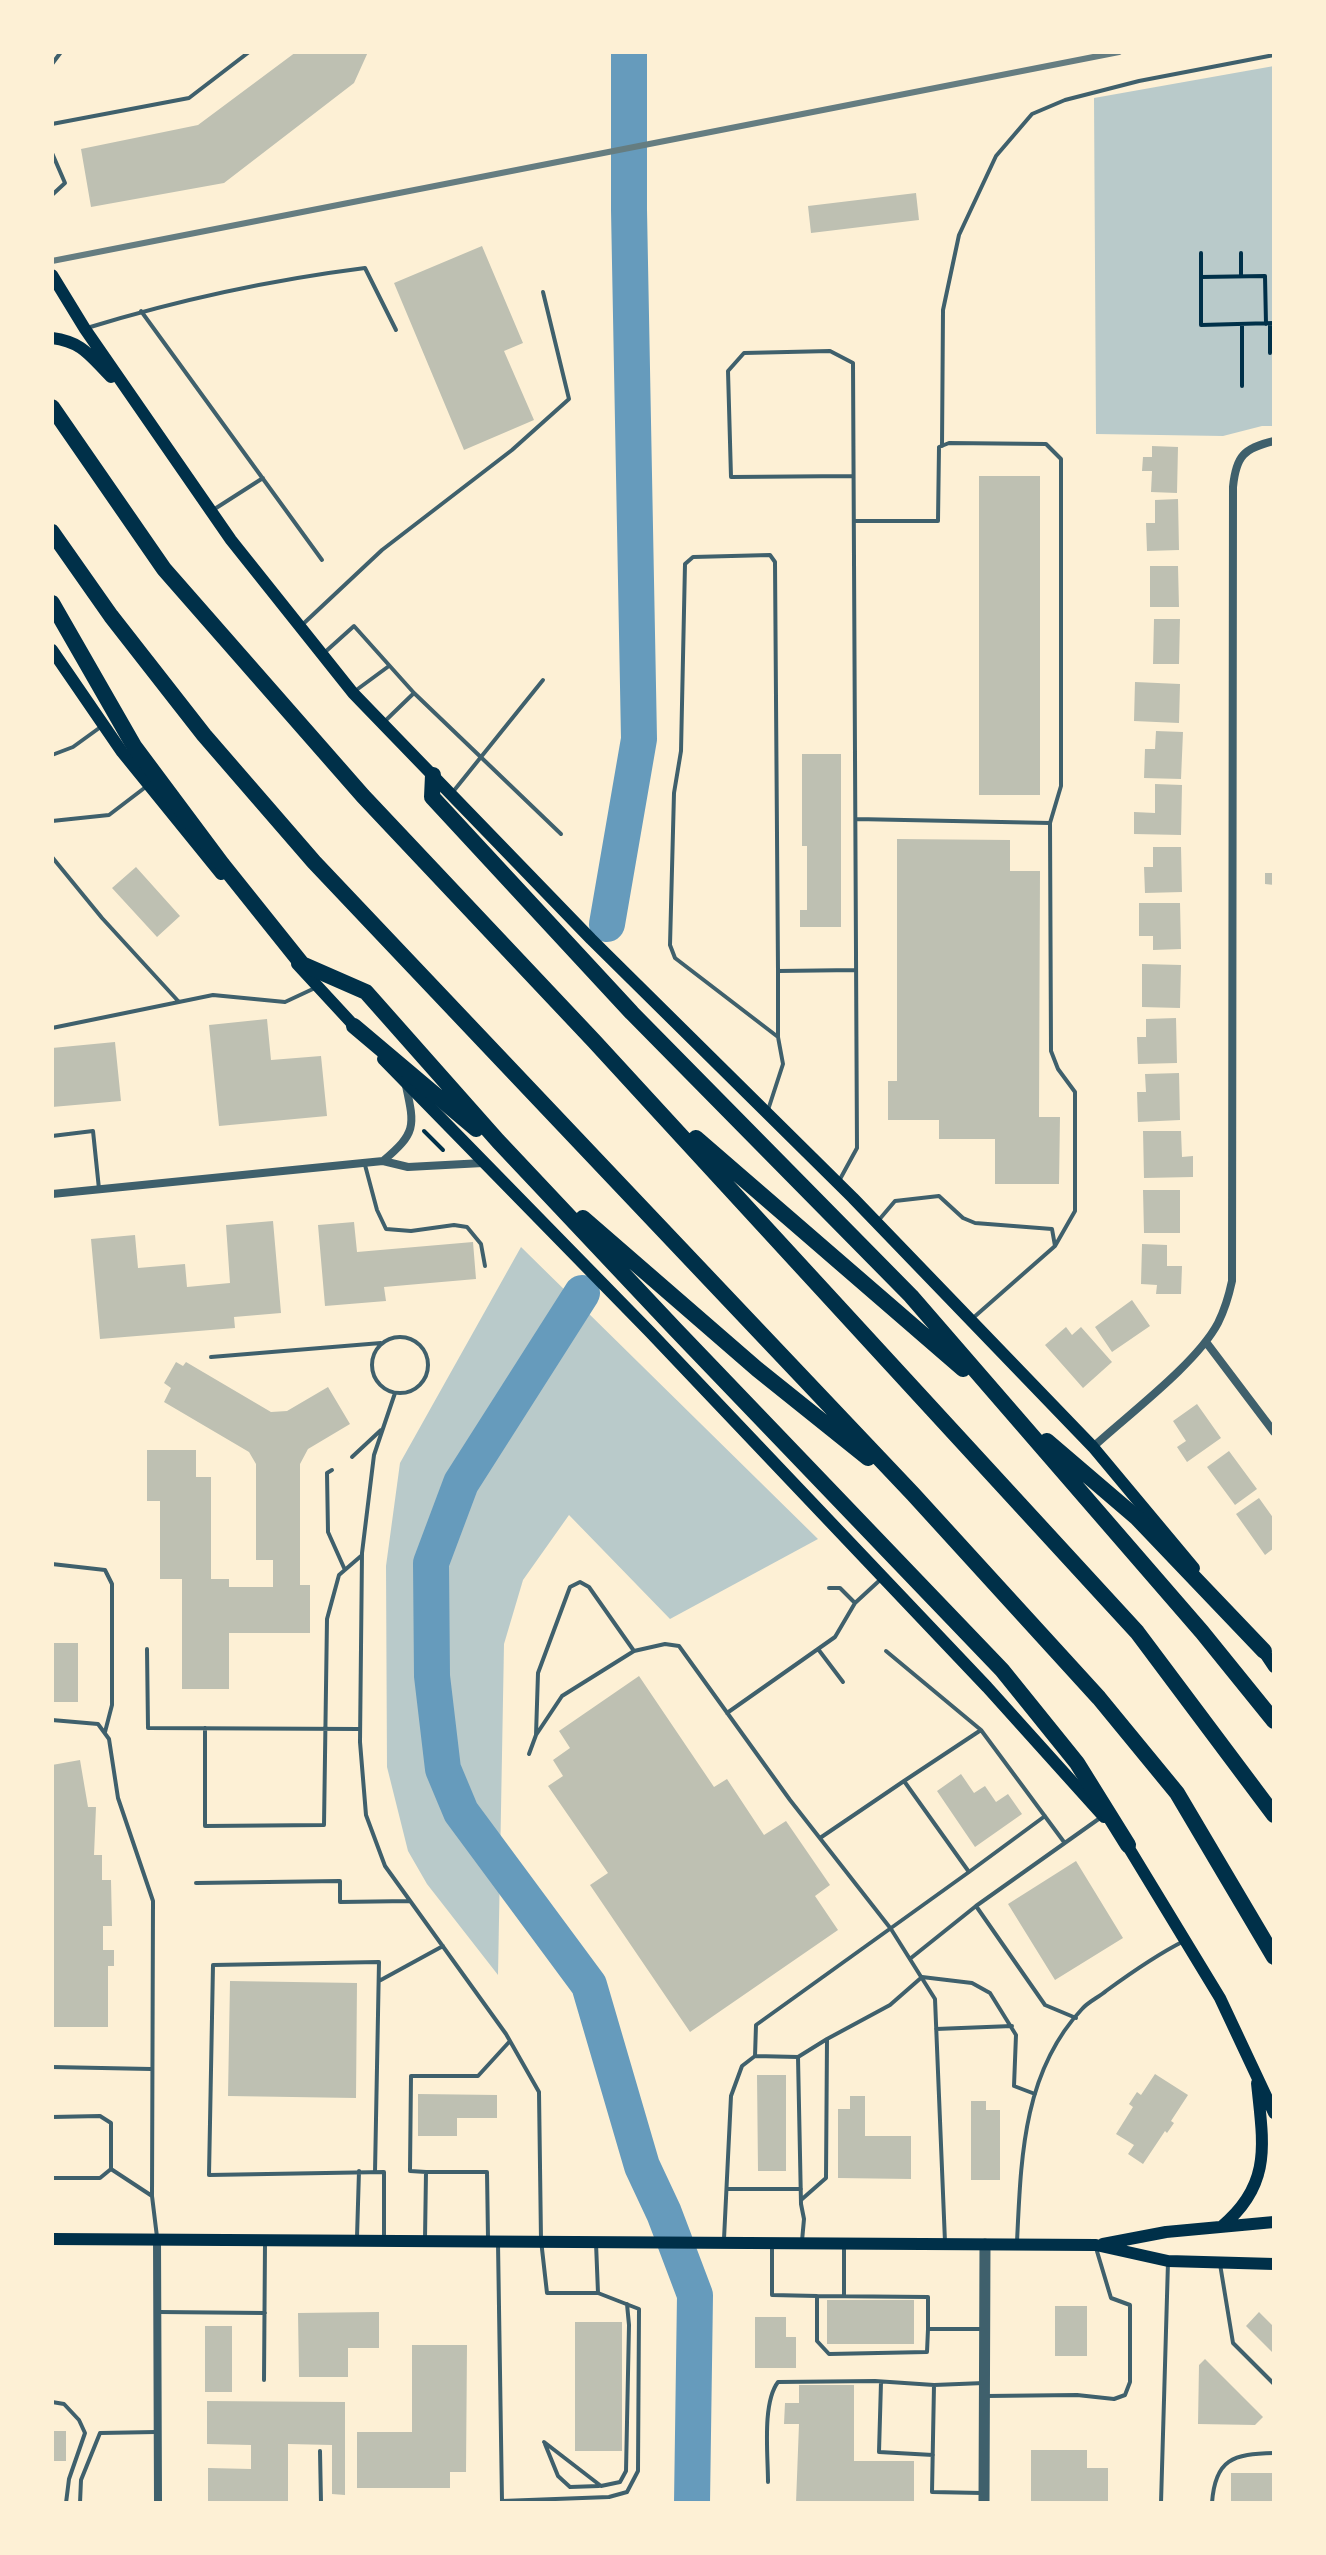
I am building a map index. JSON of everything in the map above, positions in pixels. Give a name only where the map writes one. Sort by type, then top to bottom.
[{"type":"highway","points":[[52,407],[164,569],[363,796],[633,1083],[1137,1632],[1274,1815]]},
{"type":"highway","points":[[52,532],[111,616],[204,735],[314,862],[913,1494],[1099,1698],[1177,1793],[1274,1957]]},
{"type":"highway","points":[[52,603],[134,746],[302,964],[366,992],[498,1141],[1002,1670],[1077,1763],[1128,1845]]},
{"type":"highway","points":[[433,775],[432,797],[632,1013],[911,1296],[1274,1721]]},
{"type":"highway","points":[[354,1026],[757,1369],[913,1494]]},
{"type":"highway","points":[[633,1083],[1137,1518],[1264,1651]]},
{"type":"main road","points":[[52,275],[85,329],[211,512],[353,693],[591,939],[838,1183],[1093,1447],[1264,1651],[1274,1667]]},
{"type":"main road","points":[[52,338],[70,340],[83,349],[136,403]]},
{"type":"main road","points":[[52,650],[148,785],[318,987],[483,1163],[650,1332],[998,1698],[1128,1845],[1220,1998],[1274,2113]]},
{"type":"main road","points":[[1221,2227],[1243,2205],[1261,2173],[1264,2152],[1256,2072]]},
{"type":"main road","points":[[52,2239],[1096,2245],[1166,2232],[1274,2222]]},
{"type":"main road","points":[[1096,2245],[1168,2261],[1274,2264]]},
{"type":"street","points":[[1093,1447],[1206,1342],[1227,1303],[1234,1256],[1233,487],[1235,467],[1244,453],[1274,441]]},
{"type":"street","points":[[383,1161],[405,1142],[411,1130],[412,1111],[406,1082]]},
{"type":"street","points":[[52,1194],[365,1162],[383,1161],[408,1167],[483,1163]]},
{"type":"street","points":[[1206,1342],[1274,1432]]},
{"type":"street","points":[[157,2238],[158,2503]]},
{"type":"street","points":[[984,2498],[985,2244]]},
{"type":"lane","points":[[52,64],[61,52]]},
{"type":"lane","points":[[52,124],[189,98],[249,52]]},
{"type":"lane","points":[[942,446],[943,310],[959,235],[996,156],[1032,114],[1065,100],[1127,83],[1274,55]]},
{"type":"lane","points":[[52,153],[65,183],[52,195]]},
{"type":"lane","points":[[85,329],[141,311],[292,277],[365,268],[396,330]]},
{"type":"lane","points":[[300,626],[382,550],[512,450],[569,399],[543,292]]},
{"type":"lane","points":[[141,311],[322,560]]},
{"type":"lane","points":[[838,1183],[857,1148],[853,363],[830,351],[744,353],[728,371],[731,477],[853,476]]},
{"type":"lane","points":[[854,521],[938,521],[939,447],[949,443],[1046,444],[1061,459],[1061,786],[1050,823],[1051,1051],[1058,1069],[1075,1092],[1075,1211],[1055,1246],[970,1321]]},
{"type":"lane","points":[[211,512],[263,478]]},
{"type":"lane","points":[[767,1113],[783,1064],[778,1037],[775,562],[770,555],[693,557],[685,564],[681,751],[674,793],[670,945],[675,958],[778,1037]]},
{"type":"lane","points":[[322,654],[354,626],[478,758],[561,834]]},
{"type":"lane","points":[[353,693],[389,666]]},
{"type":"lane","points":[[451,794],[543,680]]},
{"type":"lane","points":[[382,723],[414,693]]},
{"type":"lane","points":[[52,755],[73,747],[104,725]]},
{"type":"lane","points":[[52,821],[109,815],[148,785]]},
{"type":"lane","points":[[856,819],[1050,823]]},
{"type":"lane","points":[[52,857],[102,918],[180,1002]]},
{"type":"lane","points":[[778,971],[856,970]]},
{"type":"lane","points":[[52,1028],[213,995],[285,1002],[318,987]]},
{"type":"lane","points":[[52,1136],[93,1131],[99,1189]]},
{"type":"lane","points":[[365,1162],[377,1210],[386,1229],[411,1231],[454,1225],[467,1227],[481,1244],[485,1266]]},
{"type":"lane","points":[[876,1223],[895,1201],[939,1196],[963,1218],[975,1223],[1052,1229],[1055,1246]]},
{"type":"lane","points":[[211,1357],[383,1343],[392,1338],[409,1339],[417,1343],[427,1359],[425,1377],[420,1384],[404,1393],[395,1393],[379,1384],[374,1376],[373,1358],[383,1343]]},
{"type":"lane","points":[[395,1393],[374,1455],[362,1555],[360,1729],[366,1815],[385,1866],[510,2041],[539,2092],[541,2240],[547,2293],[598,2293],[639,2309],[638,2471],[627,2492],[609,2497],[502,2502],[493,2240],[487,2172],[410,2171],[411,2076],[478,2076],[510,2041]]},
{"type":"lane","points":[[352,1457],[383,1428]]},
{"type":"lane","points":[[332,1470],[327,1473],[328,1532],[345,1570]]},
{"type":"lane","points":[[205,1728],[205,1826],[324,1825],[327,1619],[339,1575],[362,1555]]},
{"type":"lane","points":[[52,1564],[105,1570],[112,1584],[112,1705],[105,1734]]},
{"type":"lane","points":[[727,1713],[835,1637],[855,1603],[883,1578]]},
{"type":"lane","points":[[536,1735],[538,1673],[570,1587],[580,1582],[589,1587],[634,1651]]},
{"type":"lane","points":[[829,1588],[840,1588],[855,1603]]},
{"type":"lane","points":[[529,1754],[536,1735],[562,1696],[634,1651],[665,1644],[679,1646],[891,1929],[935,1999],[945,2244]]},
{"type":"lane","points":[[147,1649],[148,1728],[360,1729]]},
{"type":"lane","points":[[818,1649],[843,1682]]},
{"type":"lane","points":[[886,1651],[981,1730],[1064,1842]]},
{"type":"lane","points":[[52,1720],[98,1724],[109,1739],[118,1798],[153,1901],[152,2196],[157,2238]]},
{"type":"lane","points":[[820,1838],[981,1730]]},
{"type":"lane","points":[[904,1781],[969,1872]]},
{"type":"lane","points":[[755,2056],[756,2025],[1045,1816]]},
{"type":"lane","points":[[911,1958],[976,1906],[1103,1816]]},
{"type":"lane","points":[[196,1883],[340,1881],[340,1902],[410,1901]]},
{"type":"lane","points":[[976,1906],[1045,2005],[1076,2018]]},
{"type":"lane","points":[[1017,2244],[1027,2121],[1046,2060],[1082,2009],[1153,1957],[1186,1940]]},
{"type":"lane","points":[[379,1981],[443,1946]]},
{"type":"lane","points":[[375,2172],[379,1962],[213,1965],[209,2175],[384,2172],[384,2240]]},
{"type":"lane","points":[[723,2242],[731,2096],[742,2066],[755,2056],[798,2057],[890,2005],[922,1977],[972,1983],[990,1993],[1016,2035],[1014,2086],[1035,2094]]},
{"type":"lane","points":[[936,2029],[1012,2026]]},
{"type":"lane","points":[[801,2200],[826,2178],[827,2039]]},
{"type":"lane","points":[[798,2057],[804,2219],[802,2243]]},
{"type":"lane","points":[[52,2067],[151,2069]]},
{"type":"lane","points":[[52,2117],[100,2116],[111,2123],[111,2169]]},
{"type":"lane","points":[[111,2169],[152,2196]]},
{"type":"lane","points":[[52,2178],[100,2178],[111,2169]]},
{"type":"lane","points":[[357,2239],[359,2171]]},
{"type":"lane","points":[[425,2240],[426,2172]]},
{"type":"lane","points":[[728,2189],[801,2189]]},
{"type":"lane","points":[[264,2380],[265,2239]]},
{"type":"lane","points":[[598,2293],[600,2241]]},
{"type":"lane","points":[[772,2242],[772,2295],[928,2297],[927,2352],[829,2354],[817,2341],[817,2296]]},
{"type":"lane","points":[[844,2243],[844,2296]]},
{"type":"lane","points":[[768,2482],[769,2412],[773,2388],[778,2382],[881,2382],[1114,2399],[1125,2395],[1130,2382],[1130,2305],[1111,2298],[1096,2245]]},
{"type":"lane","points":[[1161,2503],[1168,2261]]},
{"type":"lane","points":[[1220,2263],[1233,2343],[1274,2384]]},
{"type":"lane","points":[[601,2486],[544,2442],[558,2476],[570,2487],[601,2486],[620,2482],[626,2471],[627,2304]]},
{"type":"lane","points":[[157,2312],[265,2313]]},
{"type":"lane","points":[[928,2329],[985,2329]]},
{"type":"lane","points":[[881,2382],[879,2452],[933,2455]]},
{"type":"lane","points":[[934,2385],[932,2492],[984,2498]]},
{"type":"lane","points":[[52,2402],[64,2404],[79,2420],[85,2433],[69,2479],[66,2503]]},
{"type":"lane","points":[[80,2503],[81,2480],[100,2433],[157,2432]]},
{"type":"lane","points":[[320,2451],[321,2503]]},
{"type":"lane","points":[[1212,2503],[1213,2483],[1223,2465],[1241,2455],[1274,2453]]},
{"type":"path","points":[[1201,253],[1201,325],[1270,324]]},
{"type":"path","points":[[1241,253],[1241,276]]},
{"type":"path","points":[[1201,277],[1265,276],[1270,353]]},
{"type":"path","points":[[1242,324],[1242,386]]},
{"type":"path","points":[[424,1131],[443,1150]]},
{"type":"shaded area","points":[[1274,66],[1274,426],[1223,436],[1096,434],[1094,98]]},
{"type":"shaded area","points":[[521,1247],[818,1539],[670,1619],[569,1515],[523,1580],[504,1644],[498,1975],[427,1884],[408,1851],[387,1767],[386,1566],[400,1463]]},
{"type":"building","points":[[296,52],[368,52],[354,83],[224,183],[91,207],[81,149],[198,125]]},
{"type":"building","points":[[916,193],[919,220],[811,233],[808,206]]},
{"type":"building","points":[[482,246],[523,343],[504,351],[534,420],[464,450],[394,283]]},
{"type":"building","points":[[1152,446],[1178,447],[1177,493],[1151,492],[1152,471],[1142,471],[1143,457],[1152,457]]},
{"type":"building","points":[[979,476],[1040,476],[1040,795],[979,795]]},
{"type":"building","points":[[1178,499],[1179,550],[1147,551],[1146,523],[1155,523],[1155,500]]},
{"type":"building","points":[[1150,566],[1178,566],[1179,607],[1150,607]]},
{"type":"building","points":[[1154,619],[1180,619],[1179,664],[1153,664]]},
{"type":"building","points":[[1135,682],[1180,684],[1179,723],[1134,721]]},
{"type":"building","points":[[1156,731],[1183,732],[1181,779],[1144,778],[1145,749],[1155,749]]},
{"type":"building","points":[[802,754],[841,754],[841,927],[800,927],[800,910],[807,910],[807,846],[802,846]]},
{"type":"building","points":[[1155,784],[1182,785],[1181,835],[1134,834],[1134,812],[1155,813]]},
{"type":"building","points":[[897,839],[1010,840],[1010,871],[1040,871],[1039,1117],[1060,1117],[1059,1184],[995,1184],[995,1139],[939,1139],[939,1120],[888,1120],[888,1081],[897,1081]]},
{"type":"building","points":[[1153,847],[1181,847],[1182,892],[1145,893],[1144,867],[1153,867]]},
{"type":"building","points":[[136,867],[180,916],[157,937],[112,888]]},
{"type":"building","points":[[1265,873],[1274,873],[1274,885],[1265,884]]},
{"type":"building","points":[[1139,903],[1180,903],[1181,949],[1153,950],[1153,936],[1139,936]]},
{"type":"building","points":[[1142,964],[1181,965],[1180,1008],[1142,1007]]},
{"type":"building","points":[[1176,1018],[1177,1063],[1138,1064],[1137,1037],[1146,1037],[1146,1019]]},
{"type":"building","points":[[267,1019],[271,1060],[321,1056],[327,1116],[219,1126],[209,1025]]},
{"type":"building","points":[[115,1042],[121,1101],[52,1107],[52,1048]]},
{"type":"building","points":[[1179,1073],[1180,1120],[1138,1122],[1137,1092],[1146,1092],[1145,1074]]},
{"type":"building","points":[[1143,1131],[1181,1131],[1182,1157],[1193,1156],[1193,1177],[1144,1178]]},
{"type":"building","points":[[1143,1190],[1180,1190],[1180,1233],[1144,1233]]},
{"type":"building","points":[[273,1221],[281,1313],[234,1317],[235,1328],[100,1339],[91,1239],[135,1235],[138,1268],[185,1264],[187,1287],[230,1283],[226,1225]]},
{"type":"building","points":[[354,1222],[357,1252],[473,1242],[476,1279],[384,1287],[386,1301],[325,1306],[318,1225]]},
{"type":"building","points":[[1142,1244],[1167,1245],[1167,1266],[1182,1266],[1181,1294],[1156,1294],[1157,1285],[1141,1284]]},
{"type":"building","points":[[1132,1300],[1150,1326],[1112,1352],[1095,1327]]},
{"type":"building","points":[[1066,1327],[1072,1335],[1081,1327],[1112,1362],[1083,1388],[1045,1345]]},
{"type":"building","points":[[176,1362],[183,1366],[186,1362],[271,1412],[287,1411],[328,1387],[350,1424],[308,1449],[300,1464],[300,1585],[310,1585],[310,1633],[229,1633],[229,1689],[182,1689],[182,1579],[160,1579],[160,1501],[147,1501],[147,1450],[196,1450],[196,1477],[211,1477],[211,1579],[229,1579],[229,1587],[273,1587],[273,1560],[256,1560],[256,1464],[249,1452],[164,1402],[171,1388],[164,1383]]},
{"type":"building","points":[[1197,1404],[1221,1438],[1187,1462],[1177,1447],[1186,1441],[1173,1421]]},
{"type":"building","points":[[1229,1451],[1257,1489],[1235,1505],[1207,1467]]},
{"type":"building","points":[[1259,1498],[1274,1519],[1274,1548],[1265,1555],[1236,1514]]},
{"type":"building","points":[[52,1643],[78,1643],[78,1702],[52,1702]]},
{"type":"building","points":[[639,1676],[714,1787],[727,1779],[764,1835],[786,1821],[830,1885],[815,1896],[838,1930],[690,2032],[590,1885],[608,1873],[548,1786],[563,1776],[553,1760],[570,1748],[559,1731]]},
{"type":"building","points":[[80,1760],[88,1807],[96,1807],[94,1855],[102,1855],[102,1880],[111,1880],[112,1926],[103,1926],[103,1950],[114,1950],[114,1966],[108,1966],[108,2027],[52,2027],[52,1765]]},
{"type":"building","points":[[961,1774],[974,1793],[985,1786],[996,1802],[1008,1794],[1022,1814],[975,1847],[937,1791]]},
{"type":"building","points":[[1076,1861],[1123,1938],[1055,1980],[1008,1904]]},
{"type":"building","points":[[230,1981],[357,1983],[356,2098],[228,2096]]},
{"type":"building","points":[[1155,2074],[1188,2095],[1171,2121],[1174,2123],[1143,2164],[1128,2154],[1134,2145],[1116,2134],[1133,2107],[1129,2104],[1137,2092],[1141,2095]]},
{"type":"building","points":[[757,2075],[786,2075],[786,2171],[758,2171]]},
{"type":"building","points":[[418,2094],[497,2095],[497,2118],[457,2118],[457,2136],[418,2136]]},
{"type":"building","points":[[850,2096],[865,2096],[865,2136],[911,2136],[911,2179],[838,2178],[838,2109],[850,2109]]},
{"type":"building","points":[[971,2101],[986,2101],[986,2110],[1000,2110],[1000,2180],[971,2180]]},
{"type":"building","points":[[827,2300],[914,2300],[914,2344],[827,2344]]},
{"type":"building","points":[[1055,2306],[1087,2306],[1087,2356],[1055,2356]]},
{"type":"building","points":[[379,2312],[379,2348],[348,2348],[348,2377],[299,2377],[298,2313]]},
{"type":"building","points":[[1259,2312],[1274,2327],[1274,2354],[1246,2326]]},
{"type":"building","points":[[755,2317],[786,2317],[786,2337],[796,2337],[796,2368],[755,2368]]},
{"type":"building","points":[[575,2322],[622,2322],[622,2451],[575,2451]]},
{"type":"building","points":[[205,2326],[232,2326],[232,2392],[205,2392]]},
{"type":"building","points":[[412,2345],[467,2345],[466,2472],[450,2472],[450,2488],[357,2488],[357,2432],[412,2432]]},
{"type":"building","points":[[1205,2359],[1263,2417],[1255,2425],[1198,2424],[1199,2365]]},
{"type":"building","points":[[799,2385],[854,2385],[854,2461],[914,2461],[914,2503],[796,2503],[799,2424],[784,2424],[785,2403],[799,2403]]},
{"type":"building","points":[[207,2401],[345,2402],[345,2495],[332,2494],[332,2445],[288,2444],[288,2503],[208,2503],[208,2468],[251,2469],[251,2445],[207,2444]]},
{"type":"building","points":[[52,2431],[66,2431],[66,2461],[52,2461]]},
{"type":"building","points":[[1031,2450],[1087,2450],[1087,2468],[1108,2468],[1108,2503],[1031,2503]]},
{"type":"building","points":[[1231,2473],[1274,2473],[1274,2503],[1231,2503]]},
{"type":"waterway","points":[[607,924],[639,739],[629,52]]},
{"type":"waterway","points":[[582,1293],[461,1483],[431,1563],[432,1676],[443,1769],[461,1812],[589,1985],[642,2166],[664,2213],[695,2295],[692,2503]]},
{"type":"railway","points":[[52,261],[1119,52]]}]
